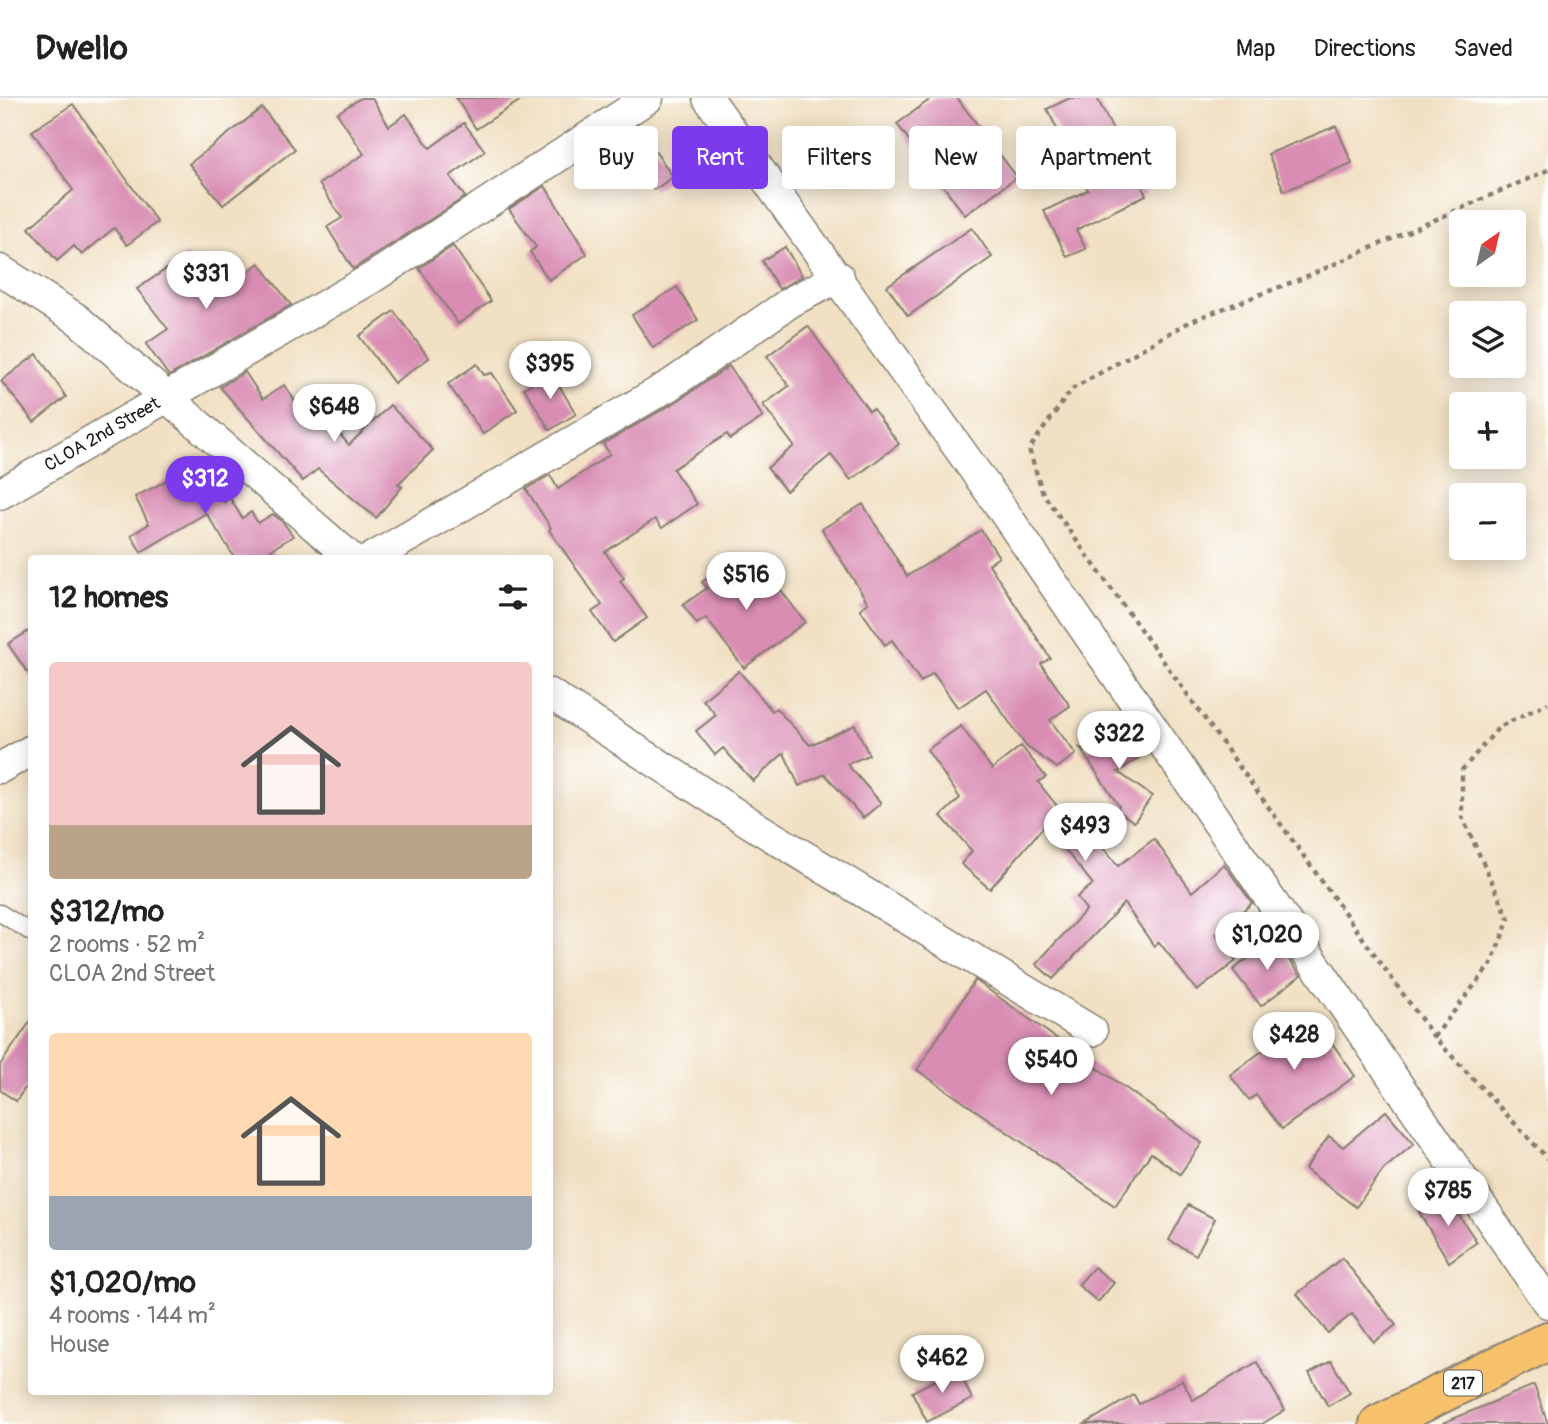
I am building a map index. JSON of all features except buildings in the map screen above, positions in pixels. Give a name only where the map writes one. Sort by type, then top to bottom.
[{"type":"main road","name":"217","points":[[1379,1424],[1548,1341]]},
{"type":"street","name":"CLOA 2nd Street","points":[[0,494],[382,272],[648,98]]},
{"type":"street","points":[[708,98],[839,277],[1003,510],[1548,1303]]},
{"type":"street","points":[[0,270],[77,318],[348,555]]},
{"type":"street","points":[[377,555],[670,385],[792,301],[839,277]]},
{"type":"street","points":[[553,696],[758,828],[1092,1031]]},
{"type":"street","points":[[0,768],[28,752]]},
{"type":"lane","points":[[0,913],[28,930]]},
{"type":"path","points":[[1548,170],[1303,278],[1191,321],[1072,389],[1029,449],[1043,494],[1434,1037],[1548,1159]]},
{"type":"path","points":[[1434,1037],[1491,964],[1509,919],[1462,817],[1462,770],[1499,727],[1548,703]]}]
